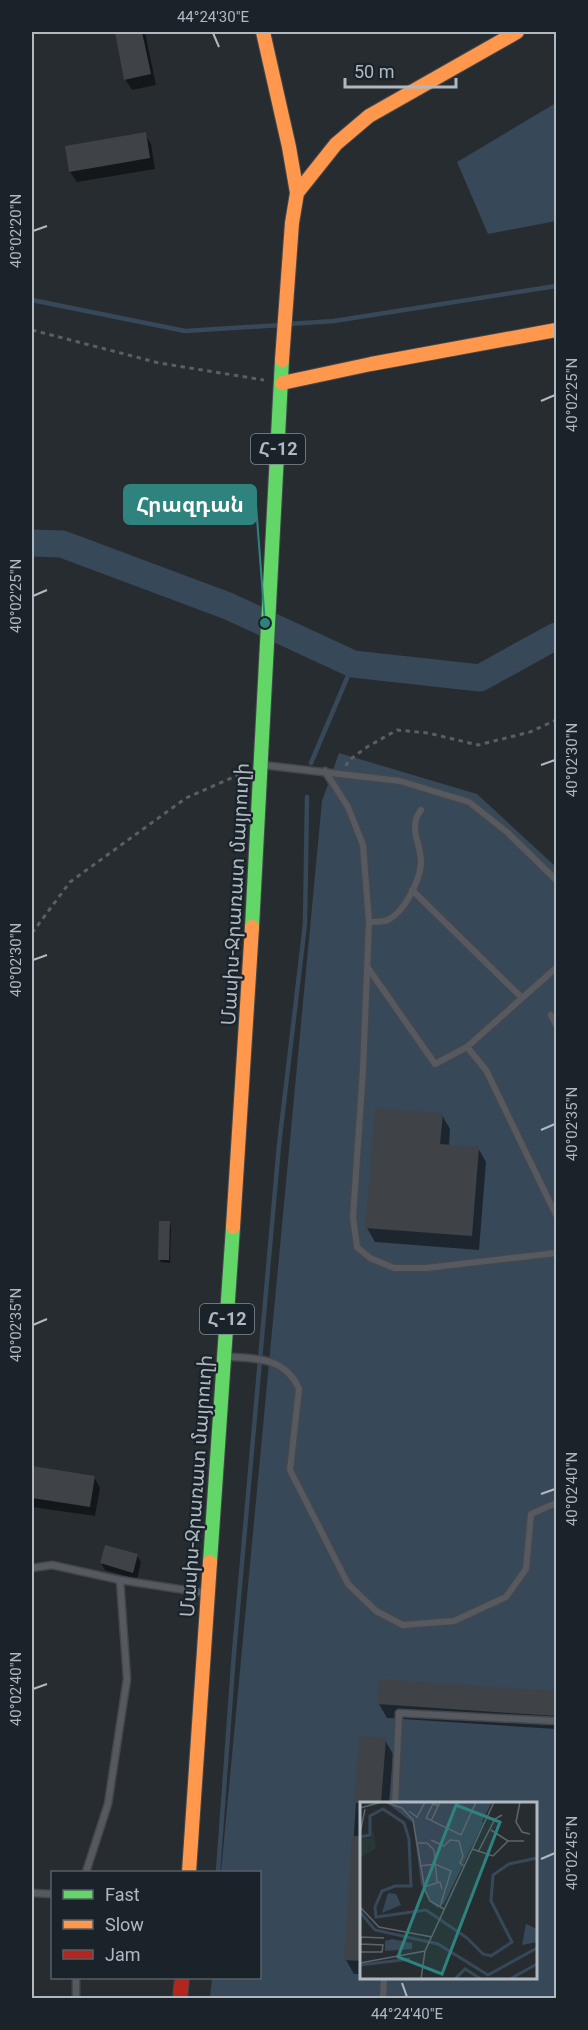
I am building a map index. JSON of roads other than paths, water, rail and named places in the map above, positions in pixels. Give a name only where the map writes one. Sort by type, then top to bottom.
[{"type":"main road","points":[[262,32],[289,147],[297,193]]},
{"type":"main road","name":"Մասիս-Ջրառատ մայրուղի","points":[[189,1871],[225,1356],[262,765],[264,689],[285,310],[292,223],[297,193],[336,144],[369,116],[517,32]]},
{"type":"main road","points":[[282,383],[556,330]]},
{"type":"main road","points":[[180,1998],[182,1979]]},
{"type":"lane","points":[[262,765],[400,781],[469,802],[508,833],[556,880]]},
{"type":"lane","points":[[325,771],[348,807],[363,845],[369,922],[363,1070],[352,1217],[357,1247],[370,1257],[394,1268],[426,1268],[556,1253]]},
{"type":"lane","points":[[369,922],[388,920],[407,902],[421,862],[416,839],[416,817],[421,810]]},
{"type":"lane","points":[[412,890],[522,998]]},
{"type":"lane","points":[[368,968],[435,1064],[467,1047],[556,968]]},
{"type":"lane","points":[[551,1015],[556,1025]]},
{"type":"lane","points":[[467,1047],[486,1070],[556,1215]]},
{"type":"lane","points":[[225,1356],[268,1360],[285,1368],[294,1377],[299,1389],[290,1470],[348,1584],[376,1611],[403,1625],[454,1621],[507,1597],[526,1569],[531,1514],[556,1503]]},
{"type":"lane","points":[[32,1568],[52,1565],[120,1580],[209,1594]]},
{"type":"lane","points":[[86,1871],[108,1804],[127,1679],[120,1580]]},
{"type":"lane","points":[[395,1802],[399,1713],[556,1720]]},
{"type":"lane","points":[[32,1893],[51,1894]]},
{"type":"lane","points":[[76,1979],[76,1998]]},
{"type":"lane","points":[[383,1998],[384,1979]]},
{"type":"water","points":[[556,103],[556,221],[488,234],[457,162]]},
{"type":"water","points":[[339,753],[477,794],[556,867],[556,1998],[210,1998],[212,1979],[261,1979],[261,1871],[221,1871],[322,801]]},
{"type":"waterway","points":[[289,324],[334,321],[556,286]]},
{"type":"waterway","points":[[32,300],[185,331],[281,325]]},
{"type":"waterway","points":[[32,543],[62,544],[228,606],[353,664],[480,678],[556,636]]},
{"type":"waterway","points":[[311,763],[353,664]]},
{"type":"waterway","points":[[218,1871],[234,1653],[279,1145],[305,924],[307,797]]},
{"type":"place","name":"Հրազդան","points":[[265,623]]}]
